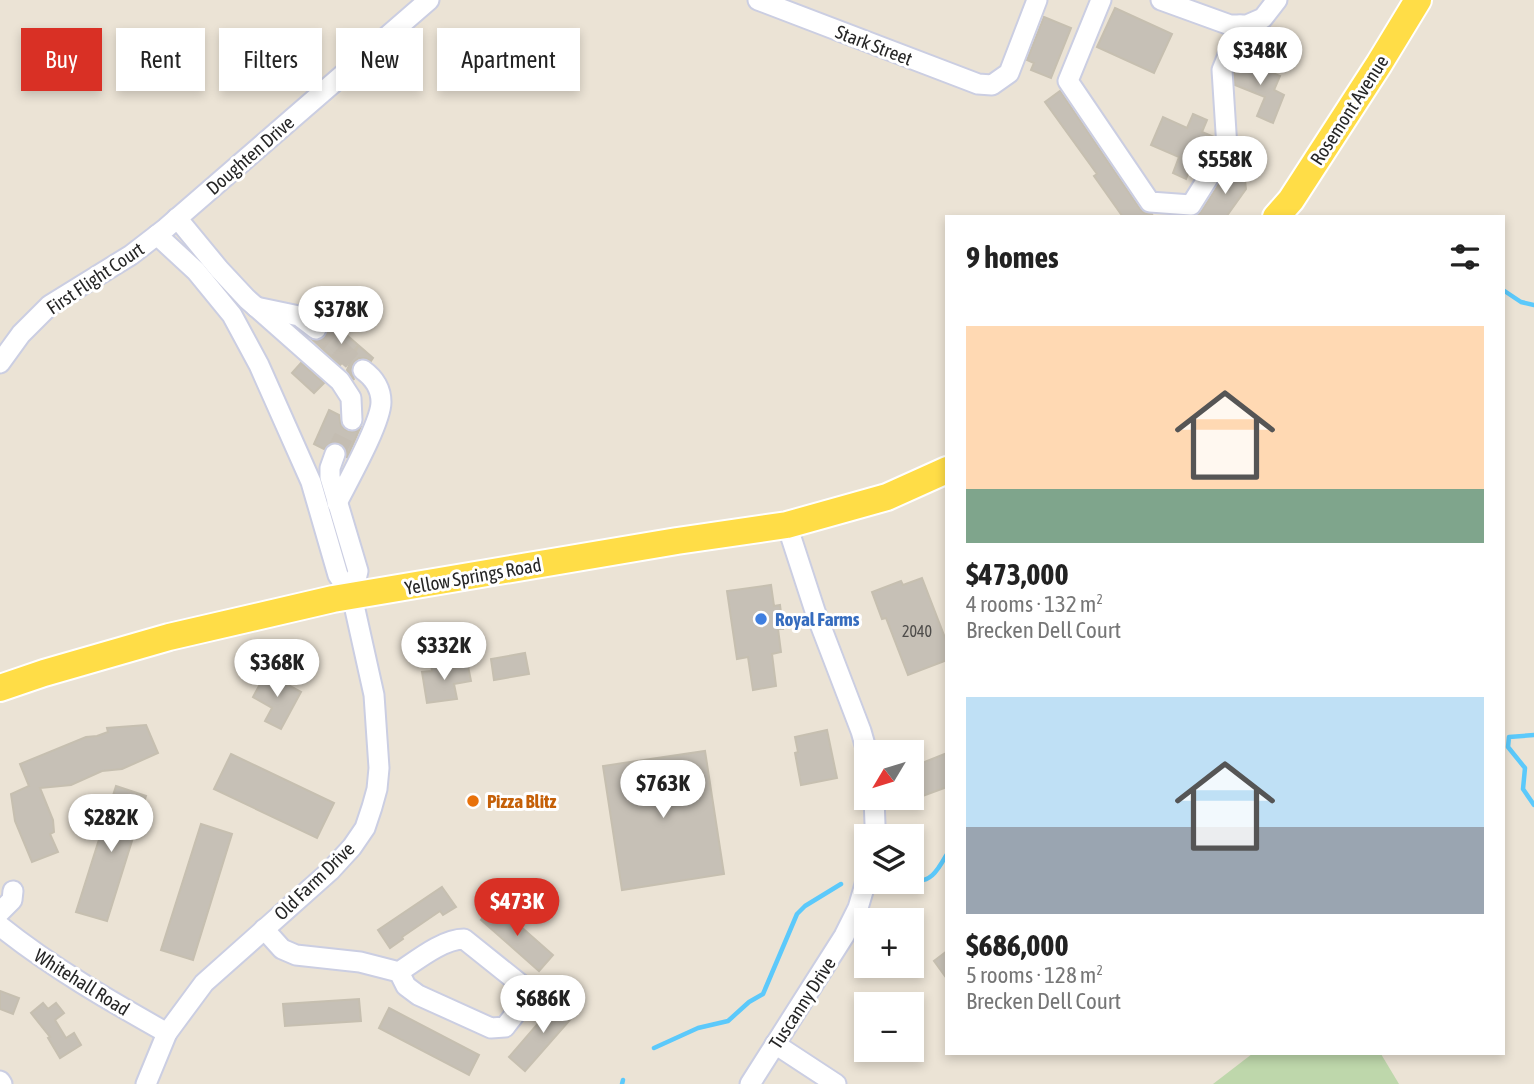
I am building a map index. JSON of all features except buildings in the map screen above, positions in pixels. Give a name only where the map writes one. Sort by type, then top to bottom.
[{"type":"main road","name":"Rosemont Avenue","points":[[1278,215],[1291,200],[1418,0]]},
{"type":"main road","name":"Yellow Springs Road","points":[[0,688],[203,628],[334,599],[787,525],[887,496],[945,471]]},
{"type":"street","name":"Doughten Drive","points":[[167,227],[429,0]]},
{"type":"street","name":"Stark Street","points":[[758,0],[978,84],[992,85],[1009,73],[1037,0]]},
{"type":"street","points":[[1101,0],[1068,80],[1150,202],[1191,205],[1227,148],[1222,69],[1240,25]]},
{"type":"street","points":[[1161,0],[1230,25],[1247,25],[1263,19],[1277,0]]},
{"type":"street","points":[[167,227],[219,269],[255,307],[340,381],[351,398],[352,420]]},
{"type":"street","points":[[167,227],[196,271],[232,314],[259,365],[311,482],[338,575],[352,596]]},
{"type":"street","name":"First Flight Court","points":[[0,363],[21,334],[50,306],[112,267],[167,227]]},
{"type":"street","points":[[255,307],[299,316],[316,329]]},
{"type":"street","points":[[338,503],[377,421],[381,402],[378,386],[371,375],[363,370]]},
{"type":"street","points":[[335,454],[330,477],[358,571],[352,596]]},
{"type":"street","points":[[787,525],[815,611],[864,740]]},
{"type":"street","name":"Old Farm Drive","points":[[146,1084],[167,1033],[204,984],[330,871],[365,828],[377,789],[378,744],[374,695],[352,596]]},
{"type":"street","points":[[0,912],[12,900],[11,891]]},
{"type":"street","name":"Tuscanny Drive","points":[[750,1084],[844,936],[862,894]]},
{"type":"street","name":"Whitehall Road","points":[[0,926],[59,968],[167,1033]]},
{"type":"street","points":[[264,929],[282,949],[296,955],[360,962],[399,972],[444,944],[464,939],[524,987],[526,994],[505,1027],[491,1028],[418,995],[406,986],[399,972]]},
{"type":"street","points":[[775,1044],[836,1084]]},
{"type":"green space","points":[[1251,1055],[1382,1055],[1399,1084],[1213,1084]]},
{"type":"waterway","points":[[1505,291],[1521,302],[1534,305]]},
{"type":"waterway","points":[[1534,735],[1509,737],[1508,747],[1525,768],[1523,789],[1534,805]]},
{"type":"waterway","points":[[924,880],[937,870],[945,857]]},
{"type":"waterway","points":[[654,1048],[698,1028],[728,1021],[749,1002],[763,994],[797,914],[805,906],[841,884]]},
{"type":"waterway","points":[[622,1084],[623,1080]]},
{"type":"tunnel","points":[[316,329],[363,370]]},
{"type":"tunnel","points":[[335,454],[352,420]]},
{"type":"place","name":"Royal Farms","points":[[761,619]]},
{"type":"place","name":"Pizza Blitz","points":[[473,801]]}]
